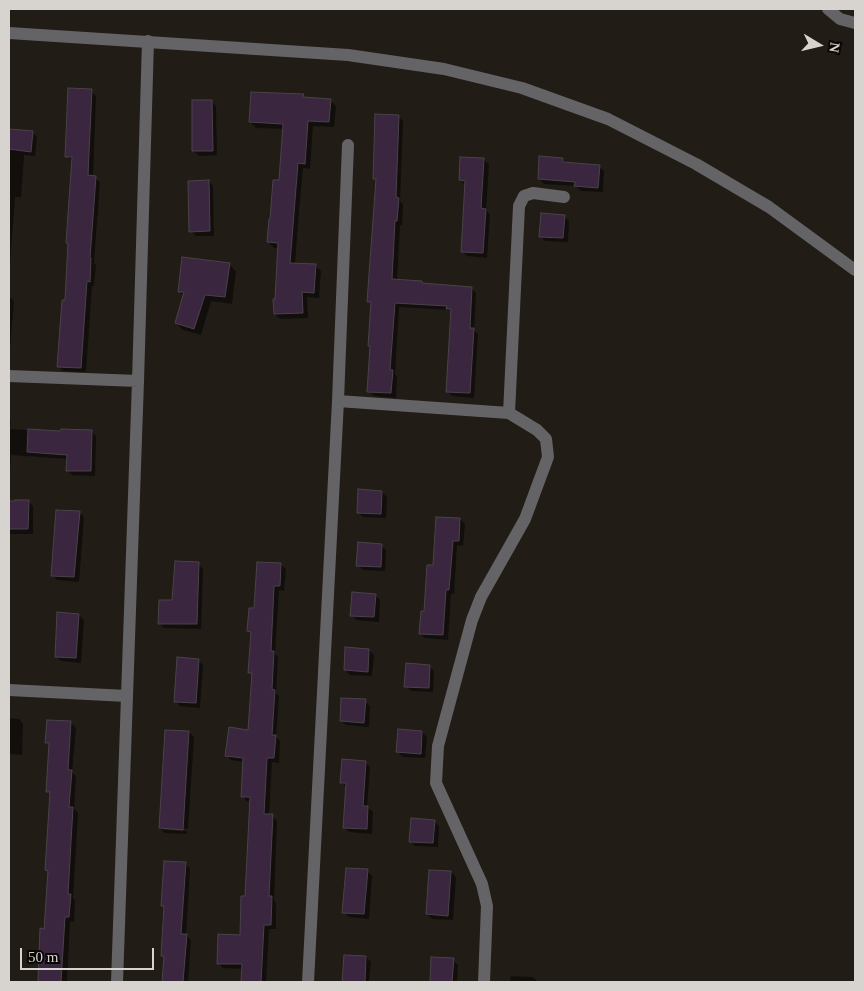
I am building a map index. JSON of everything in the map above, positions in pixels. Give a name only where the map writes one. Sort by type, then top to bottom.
[{"type":"street","points":[[828,9],[840,19],[855,23]]},
{"type":"street","points":[[9,33],[348,55],[444,69],[522,88],[608,119],[696,164],[770,207],[855,270]]},
{"type":"street","points":[[117,982],[148,41]]},
{"type":"street","points":[[308,982],[338,402],[348,145]]},
{"type":"street","points":[[509,413],[519,206],[524,196],[533,193],[564,197]]},
{"type":"street","points":[[9,376],[138,380]]},
{"type":"street","points":[[338,402],[509,413],[537,430],[546,439],[548,457],[525,519],[481,597],[472,620],[438,746],[436,783],[482,884],[486,906],[484,982]]},
{"type":"street","points":[[9,690],[127,696]]},
{"type":"building","points":[[68,88],[92,89],[88,175],[96,176],[90,282],[87,281],[81,368],[57,367],[62,300],[65,300],[68,243],[66,243],[72,157],[65,157]]},
{"type":"building","points":[[251,92],[304,94],[303,97],[331,99],[329,122],[308,121],[305,164],[298,163],[290,263],[316,264],[314,293],[302,292],[303,313],[274,314],[273,299],[275,299],[278,243],[267,242],[273,180],[279,180],[283,124],[249,122]]},
{"type":"building","points":[[192,100],[212,100],[213,151],[192,151]]},
{"type":"building","points":[[375,114],[399,115],[396,197],[399,198],[397,221],[395,221],[392,279],[472,287],[470,328],[474,328],[470,393],[446,392],[451,309],[446,309],[447,306],[395,303],[390,370],[393,370],[391,393],[367,392],[371,302],[367,302],[376,179],[373,179]]},
{"type":"building","points":[[9,129],[33,131],[31,152],[9,149]]},
{"type":"building","points":[[539,156],[563,158],[563,162],[600,165],[598,188],[574,186],[575,182],[538,179]]},
{"type":"building","points":[[460,157],[484,158],[481,208],[486,209],[483,253],[461,252],[465,181],[459,180]]},
{"type":"building","points":[[209,180],[210,231],[189,232],[188,181]]},
{"type":"building","points":[[541,213],[565,215],[563,238],[539,237]]},
{"type":"building","points":[[182,257],[230,263],[225,297],[205,295],[194,329],[175,323],[184,292],[178,292]]},
{"type":"building","points":[[28,429],[92,430],[91,471],[66,471],[67,455],[27,452]]},
{"type":"building","points":[[358,489],[382,491],[381,514],[357,513]]},
{"type":"building","points":[[29,500],[28,529],[9,529],[9,501]]},
{"type":"building","points":[[56,510],[80,511],[74,577],[51,576]]},
{"type":"building","points":[[436,517],[460,518],[459,541],[453,541],[449,590],[446,590],[443,635],[419,634],[421,611],[424,611],[427,565],[433,565]]},
{"type":"building","points":[[358,542],[382,544],[381,567],[356,566]]},
{"type":"building","points":[[175,561],[199,562],[197,624],[158,624],[159,600],[172,600]]},
{"type":"building","points":[[257,562],[281,563],[280,586],[274,586],[271,651],[274,651],[272,689],[275,690],[272,735],[276,735],[274,758],[267,758],[264,814],[273,814],[269,896],[272,896],[271,925],[264,925],[261,982],[241,982],[242,964],[217,964],[218,934],[240,935],[241,896],[245,896],[250,797],[241,797],[243,758],[225,756],[229,727],[248,730],[252,673],[248,673],[251,632],[247,631],[249,608],[254,608]]},
{"type":"building","points":[[352,592],[376,594],[374,617],[350,616]]},
{"type":"building","points":[[57,612],[79,614],[76,658],[55,657]]},
{"type":"building","points":[[345,647],[369,649],[368,672],[344,670]]},
{"type":"building","points":[[177,657],[199,659],[196,703],[174,702]]},
{"type":"building","points":[[406,663],[430,665],[429,688],[404,687]]},
{"type":"building","points":[[341,698],[366,699],[364,723],[340,721]]},
{"type":"building","points":[[47,720],[71,721],[68,770],[72,770],[69,807],[73,807],[68,894],[71,894],[69,917],[65,917],[61,982],[38,982],[40,928],[44,929],[48,871],[45,870],[50,792],[46,792],[49,743],[45,743]]},
{"type":"building","points":[[398,729],[422,731],[421,754],[396,752]]},
{"type":"building","points":[[165,730],[189,731],[183,830],[159,828]]},
{"type":"building","points":[[342,759],[366,761],[363,806],[368,806],[367,829],[343,828],[346,783],[340,783]]},
{"type":"building","points":[[411,818],[435,820],[433,843],[409,842]]},
{"type":"building","points":[[164,861],[186,862],[181,934],[187,934],[183,982],[162,982],[164,956],[161,956],[164,906],[161,906]]},
{"type":"building","points":[[346,868],[368,869],[364,914],[342,913]]},
{"type":"building","points":[[429,870],[451,871],[448,916],[426,914]]},
{"type":"building","points":[[344,955],[366,956],[365,982],[342,982]]},
{"type":"building","points":[[431,957],[454,958],[452,982],[430,982]]}]
